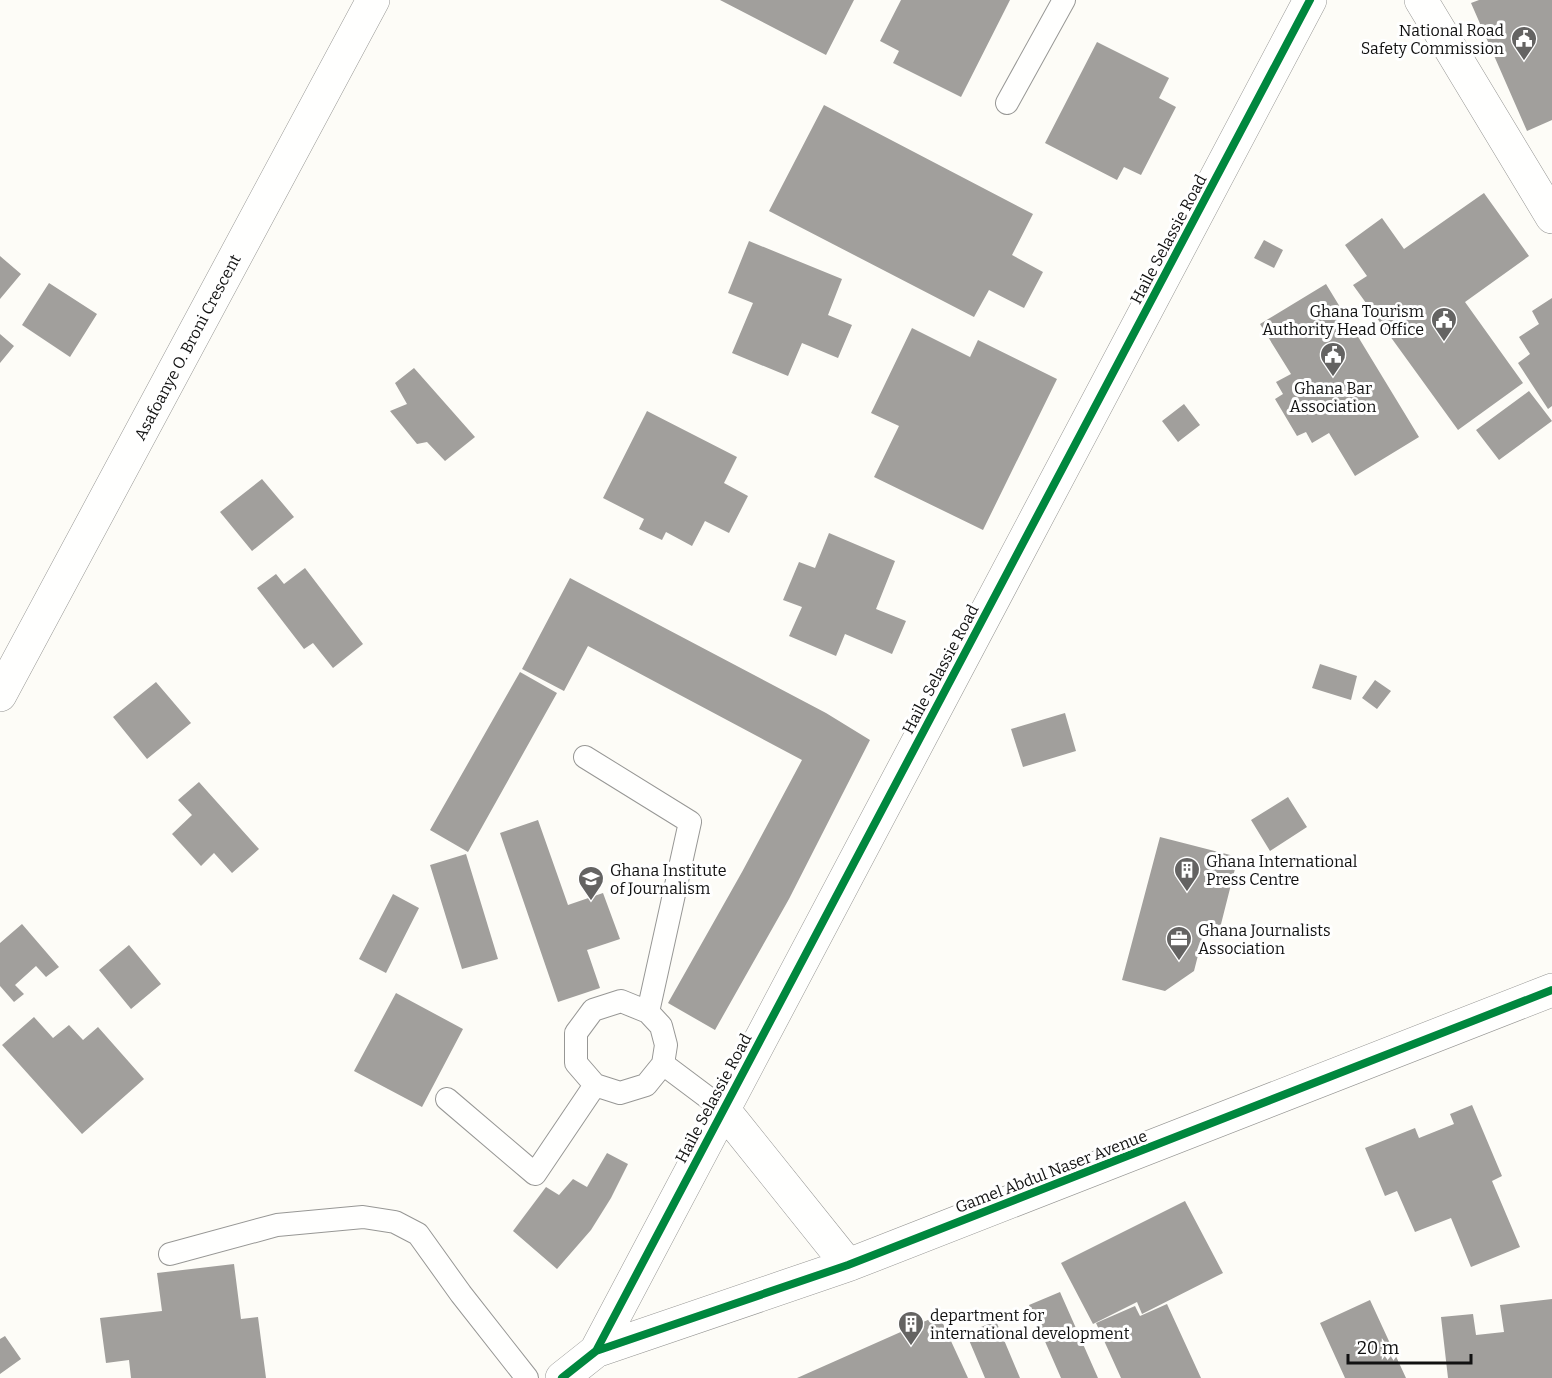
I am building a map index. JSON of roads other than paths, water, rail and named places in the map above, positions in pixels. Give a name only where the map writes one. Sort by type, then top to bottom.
[{"type":"street","name":"Asafoanye O. Broni Crescent","points":[[0,695],[373,0]]},
{"type":"street","name":"Haile Selassie Road","points":[[596,1351],[1310,0]]},
{"type":"street","points":[[1421,0],[1552,217]]},
{"type":"street","name":"Gamel Abdul Naser Avenue","points":[[562,1378],[596,1351],[848,1265],[1552,990]]},
{"type":"street","name":"Haile Selassie Road","points":[[723,1109],[848,1265]]},
{"type":"lane","points":[[1007,103],[1064,0]]},
{"type":"lane","points":[[585,757],[690,822],[648,1012]]},
{"type":"lane","points":[[621,1001],[648,1012],[661,1026],[666,1045],[663,1064],[646,1085],[620,1093],[595,1086],[576,1063],[576,1033],[593,1010],[621,1001]]},
{"type":"lane","points":[[663,1064],[723,1109]]},
{"type":"lane","points":[[447,1099],[535,1174],[595,1086]]},
{"type":"lane","points":[[170,1254],[277,1225],[363,1216],[395,1222],[418,1234],[461,1294],[527,1378]]},
{"type":"place","name":"National Road Safety Commission","points":[[1524,62]]},
{"type":"place","name":"Ghana Tourism Authority Head Office","points":[[1444,343]]},
{"type":"place","name":"Ghana Bar Association","points":[[1333,378]]},
{"type":"place","name":"Ghana International Press Centre","points":[[1187,893]]},
{"type":"place","name":"Ghana Institute of Journalism","points":[[591,902]]},
{"type":"place","name":"Ghana Journalists Association","points":[[1179,962]]},
{"type":"place","name":"department for international development","points":[[911,1347]]}]
